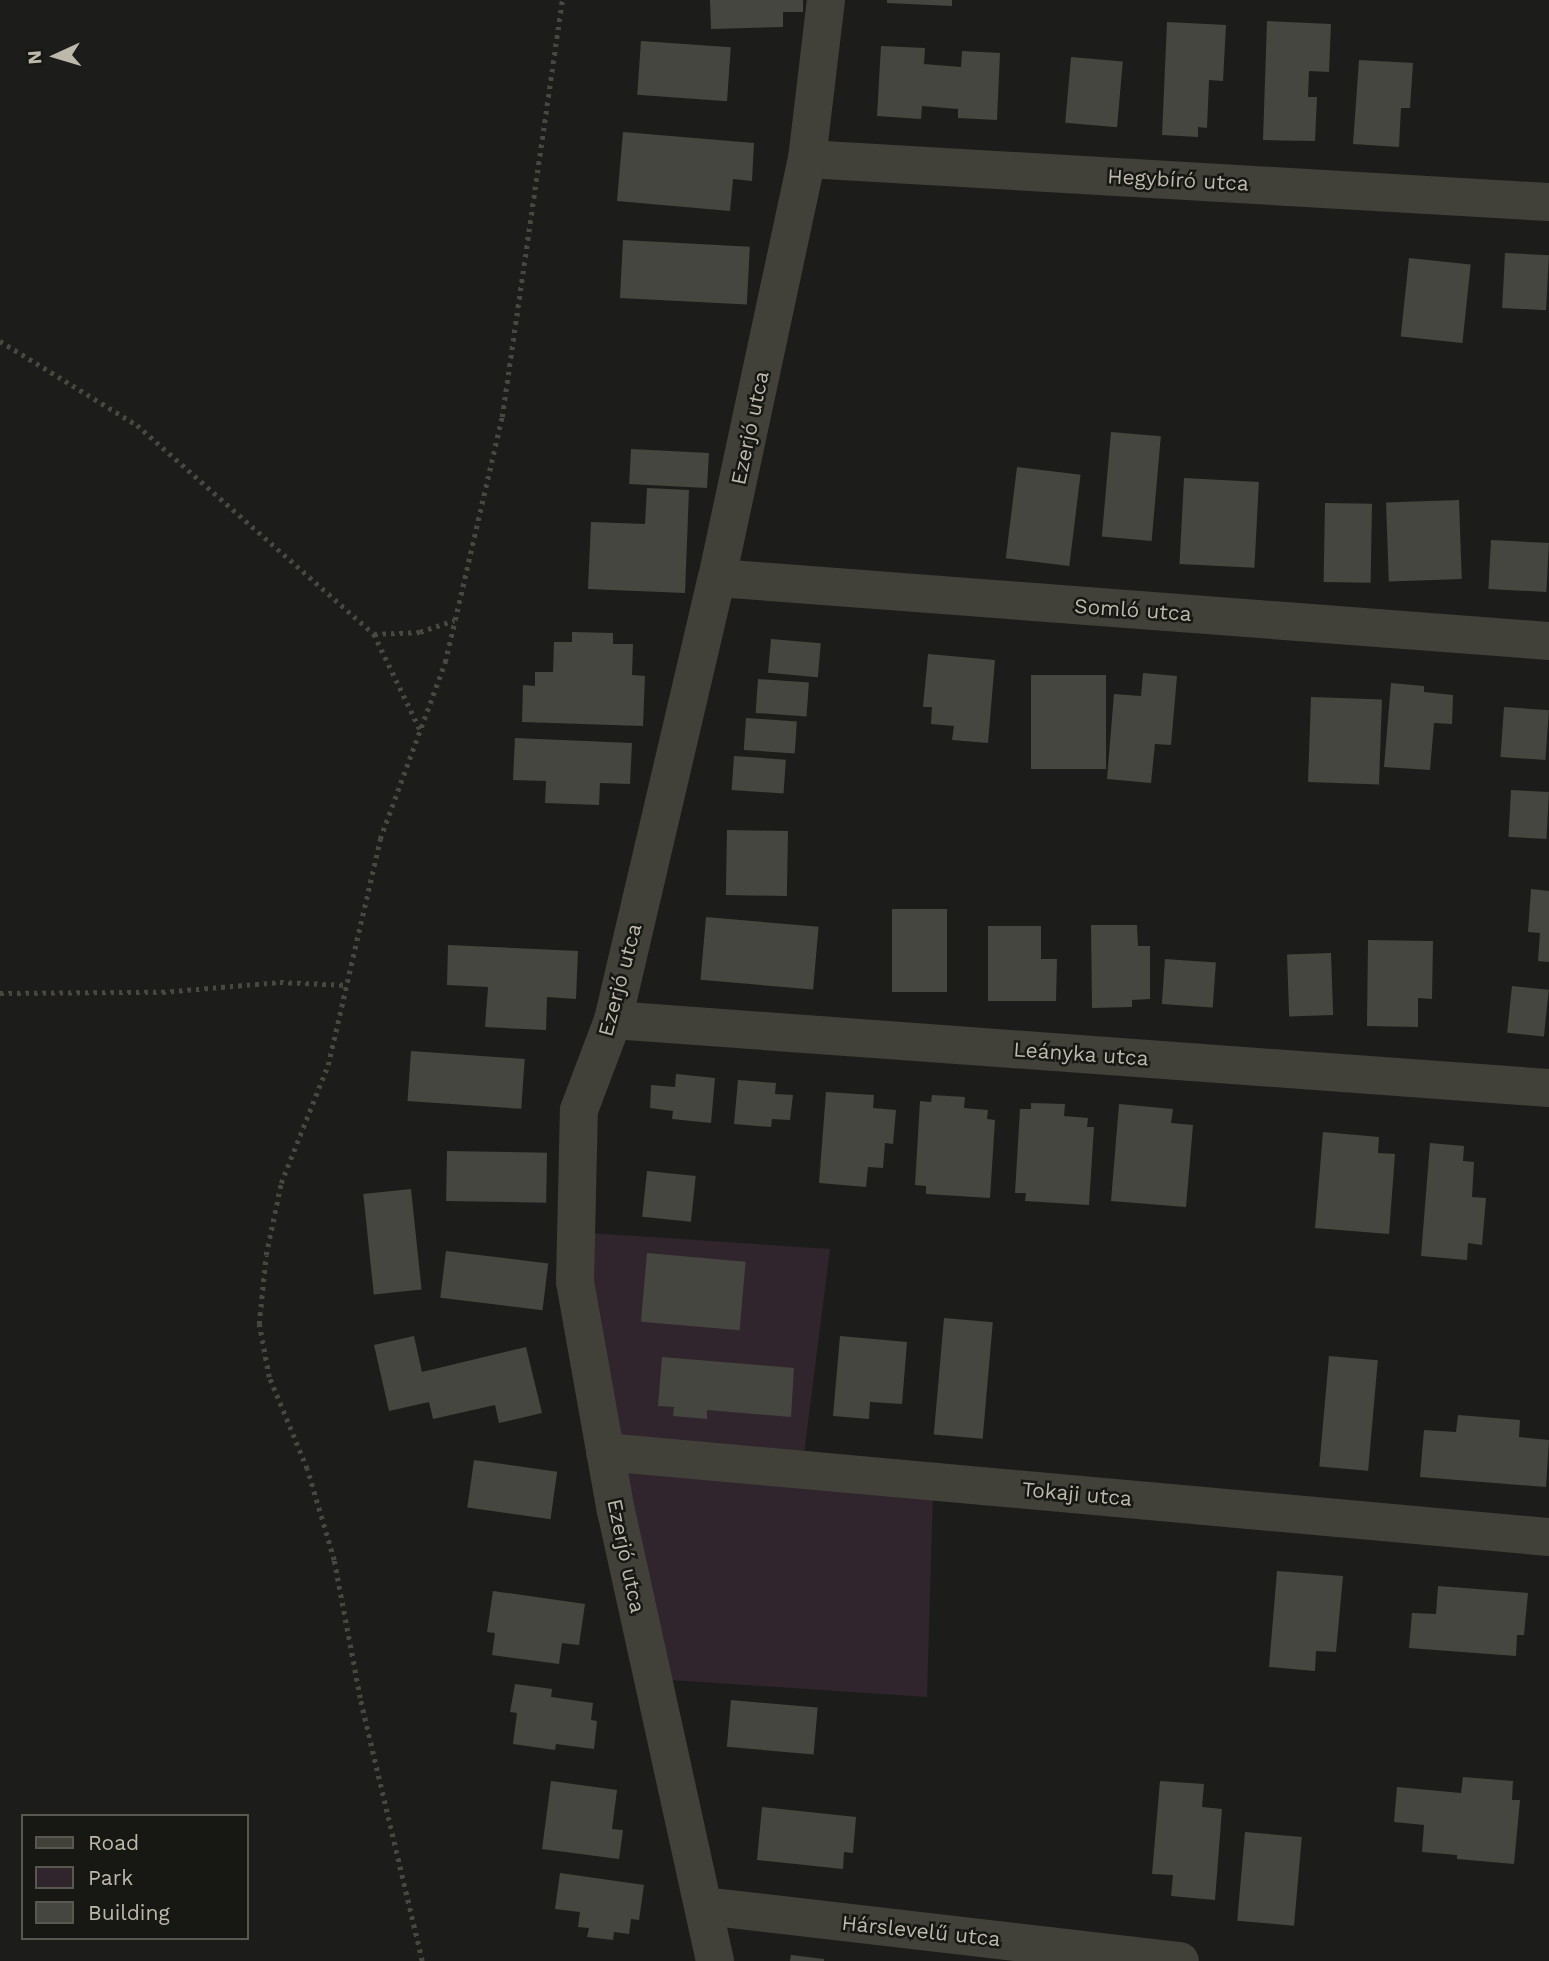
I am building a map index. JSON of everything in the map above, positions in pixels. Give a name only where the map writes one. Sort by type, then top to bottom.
[{"type":"street","name":"Ezerjó utca","points":[[715,1961],[605,1452],[575,1282],[579,1110],[613,1020],[717,578],[807,159],[826,0]]},
{"type":"street","name":"Hegybíró utca","points":[[807,159],[1549,202]]},
{"type":"street","name":"Somló utca","points":[[717,578],[1549,641]]},
{"type":"street","name":"Leányka utca","points":[[613,1020],[1549,1088]]},
{"type":"street","name":"Tokaji utca","points":[[605,1452],[1549,1537]]},
{"type":"street","name":"Hárslevelű utca","points":[[704,1906],[1180,1961]]},
{"type":"path","points":[[422,1961],[360,1698],[334,1560],[307,1469],[269,1377],[259,1324],[266,1255],[281,1183],[328,1065],[380,839],[445,662],[502,416],[562,0]]},
{"type":"path","points":[[0,341],[137,425],[374,634],[420,730]]},
{"type":"path","points":[[374,634],[420,632],[455,620]]},
{"type":"path","points":[[0,993],[162,992],[280,982],[347,985]]},
{"type":"green space","points":[[589,1233],[830,1249],[804,1454],[613,1439],[585,1293]]},
{"type":"green space","points":[[620,1463],[933,1492],[927,1697],[671,1680]]},
{"type":"building","points":[[710,0],[803,0],[803,12],[783,12],[783,27],[711,29]]},
{"type":"building","points":[[887,0],[952,0],[952,6],[887,3]]},
{"type":"building","points":[[1267,21],[1331,24],[1329,72],[1309,71],[1308,97],[1317,97],[1315,141],[1263,140]]},
{"type":"building","points":[[1167,22],[1226,25],[1223,81],[1209,80],[1207,128],[1198,127],[1198,137],[1162,135]]},
{"type":"building","points":[[641,41],[731,47],[727,101],[637,95]]},
{"type":"building","points":[[881,46],[925,48],[924,64],[961,67],[962,51],[1000,53],[997,120],[958,118],[958,109],[922,106],[921,119],[877,116]]},
{"type":"building","points":[[1071,57],[1123,62],[1117,127],[1065,123]]},
{"type":"building","points":[[1359,60],[1413,63],[1410,108],[1401,108],[1399,147],[1353,144]]},
{"type":"building","points":[[623,132],[754,143],[752,181],[733,179],[730,211],[617,201]]},
{"type":"building","points":[[623,240],[750,247],[747,305],[620,298]]},
{"type":"building","points":[[1505,253],[1549,255],[1546,310],[1502,308]]},
{"type":"building","points":[[1409,258],[1471,264],[1462,343],[1401,337]]},
{"type":"building","points":[[1111,432],[1161,436],[1152,541],[1102,537]]},
{"type":"building","points":[[631,449],[709,453],[707,488],[629,484]]},
{"type":"building","points":[[1017,467],[1081,475],[1069,566],[1006,558]]},
{"type":"building","points":[[1184,478],[1259,482],[1254,568],[1179,564]]},
{"type":"building","points":[[647,488],[689,490],[685,593],[588,589],[591,522],[645,524]]},
{"type":"building","points":[[1459,500],[1462,579],[1389,581],[1386,503]]},
{"type":"building","points":[[1325,503],[1372,504],[1371,583],[1324,582]]},
{"type":"building","points":[[1491,540],[1549,543],[1546,592],[1488,589]]},
{"type":"building","points":[[572,632],[613,633],[613,644],[633,644],[632,675],[645,676],[643,726],[522,722],[523,685],[535,686],[535,672],[553,672],[554,642],[572,642]]},
{"type":"building","points":[[771,639],[821,643],[818,677],[768,673]]},
{"type":"building","points":[[928,654],[995,660],[988,743],[952,740],[954,726],[931,724],[932,707],[923,707]]},
{"type":"building","points":[[1143,673],[1177,676],[1171,745],[1155,744],[1151,783],[1107,779],[1114,694],[1141,696]]},
{"type":"building","points":[[1031,675],[1106,675],[1106,769],[1031,769]]},
{"type":"building","points":[[758,679],[809,683],[807,716],[756,713]]},
{"type":"building","points":[[1391,683],[1424,686],[1424,692],[1453,695],[1452,724],[1434,723],[1430,770],[1384,767]]},
{"type":"building","points":[[1311,697],[1382,699],[1379,784],[1308,782]]},
{"type":"building","points":[[1504,707],[1549,710],[1545,760],[1501,757]]},
{"type":"building","points":[[746,718],[797,722],[795,753],[744,750]]},
{"type":"building","points":[[515,738],[632,743],[630,784],[600,783],[599,805],[545,803],[546,781],[513,780]]},
{"type":"building","points":[[734,756],[786,760],[784,794],[732,790]]},
{"type":"building","points":[[1511,790],[1549,792],[1546,839],[1509,837]]},
{"type":"building","points":[[727,830],[788,831],[787,896],[726,895]]},
{"type":"building","points":[[1531,889],[1549,891],[1549,962],[1538,961],[1540,933],[1528,932]]},
{"type":"building","points":[[892,909],[947,909],[947,992],[892,992]]},
{"type":"building","points":[[706,917],[819,927],[813,990],[701,980]]},
{"type":"building","points":[[1091,925],[1137,925],[1138,946],[1150,946],[1150,999],[1132,1000],[1132,1007],[1092,1008]]},
{"type":"building","points":[[988,926],[1041,926],[1041,959],[1057,959],[1056,1001],[988,1001]]},
{"type":"building","points":[[1368,940],[1433,941],[1432,999],[1418,998],[1418,1027],[1367,1026]]},
{"type":"building","points":[[448,945],[578,951],[576,999],[547,997],[546,1030],[485,1027],[488,987],[447,985]]},
{"type":"building","points":[[1331,953],[1333,1015],[1289,1016],[1287,955]]},
{"type":"building","points":[[1165,959],[1216,963],[1213,1007],[1162,1004]]},
{"type":"building","points":[[1512,986],[1549,990],[1544,1037],[1507,1033]]},
{"type":"building","points":[[411,1051],[525,1059],[521,1109],[408,1101]]},
{"type":"building","points":[[676,1074],[715,1078],[711,1123],[672,1119],[673,1111],[650,1108],[651,1085],[675,1087]]},
{"type":"building","points":[[738,1080],[776,1083],[775,1094],[793,1095],[790,1120],[772,1119],[771,1127],[734,1124]]},
{"type":"building","points":[[826,1092],[874,1095],[873,1108],[896,1110],[893,1144],[885,1143],[883,1168],[868,1167],[866,1187],[819,1183]]},
{"type":"building","points":[[932,1095],[965,1097],[964,1108],[988,1110],[987,1119],[995,1120],[990,1198],[926,1194],[926,1186],[915,1185],[920,1101],[931,1102]]},
{"type":"building","points":[[1031,1103],[1065,1104],[1064,1116],[1088,1118],[1087,1127],[1094,1127],[1089,1205],[1025,1201],[1026,1193],[1015,1193],[1020,1109],[1031,1109]]},
{"type":"building","points":[[1119,1104],[1173,1109],[1171,1123],[1193,1125],[1186,1207],[1111,1201]]},
{"type":"building","points":[[1323,1132],[1379,1137],[1378,1153],[1395,1154],[1389,1234],[1315,1228]]},
{"type":"building","points":[[1430,1143],[1464,1146],[1463,1161],[1474,1162],[1472,1197],[1486,1198],[1482,1245],[1468,1243],[1467,1260],[1421,1256]]},
{"type":"building","points":[[447,1151],[547,1153],[546,1203],[446,1201]]},
{"type":"building","points":[[647,1171],[696,1176],[691,1222],[642,1217]]},
{"type":"building","points":[[411,1189],[422,1289],[374,1294],[363,1194]]},
{"type":"building","points":[[446,1251],[548,1264],[543,1310],[440,1298]]},
{"type":"building","points":[[647,1253],[746,1262],[740,1330],[641,1322]]},
{"type":"building","points":[[944,1318],[993,1322],[983,1439],[934,1435]]},
{"type":"building","points":[[414,1336],[422,1372],[526,1347],[542,1413],[499,1423],[495,1405],[433,1419],[429,1402],[389,1411],[374,1345]]},
{"type":"building","points":[[840,1336],[907,1342],[902,1404],[870,1402],[869,1419],[833,1416]]},
{"type":"building","points":[[1329,1356],[1378,1360],[1368,1471],[1319,1467]]},
{"type":"building","points":[[662,1357],[794,1368],[791,1417],[707,1410],[707,1419],[673,1416],[674,1407],[658,1406]]},
{"type":"building","points":[[1458,1415],[1520,1420],[1519,1437],[1549,1440],[1546,1487],[1420,1477],[1424,1430],[1456,1432]]},
{"type":"building","points":[[474,1460],[557,1472],[551,1519],[467,1508]]},
{"type":"building","points":[[1277,1571],[1343,1576],[1336,1652],[1316,1651],[1315,1671],[1269,1667]]},
{"type":"building","points":[[1438,1586],[1528,1593],[1524,1635],[1517,1635],[1516,1656],[1409,1648],[1412,1613],[1436,1614]]},
{"type":"building","points":[[493,1591],[585,1604],[579,1645],[562,1643],[559,1664],[492,1655],[495,1633],[487,1632]]},
{"type":"building","points":[[515,1684],[552,1689],[551,1697],[593,1703],[591,1720],[597,1721],[594,1749],[556,1744],[555,1750],[513,1744],[517,1713],[510,1712]]},
{"type":"building","points":[[731,1700],[818,1708],[814,1754],[727,1747]]},
{"type":"building","points":[[1463,1777],[1513,1781],[1512,1800],[1520,1800],[1514,1864],[1457,1859],[1457,1855],[1422,1852],[1424,1825],[1394,1822],[1397,1787],[1461,1793]]},
{"type":"building","points":[[551,1781],[617,1790],[612,1829],[623,1830],[619,1859],[542,1849]]},
{"type":"building","points":[[1160,1781],[1204,1784],[1202,1807],[1222,1809],[1215,1900],[1171,1896],[1173,1875],[1152,1874]]},
{"type":"building","points":[[762,1807],[856,1817],[853,1853],[844,1852],[843,1869],[757,1860]]},
{"type":"building","points":[[1245,1832],[1302,1837],[1294,1926],[1237,1921]]},
{"type":"building","points":[[560,1873],[644,1885],[639,1920],[631,1919],[629,1934],[614,1932],[613,1940],[587,1937],[589,1928],[578,1927],[580,1912],[555,1909]]},
{"type":"building","points":[[791,1955],[824,1959],[824,1961],[790,1961]]}]
